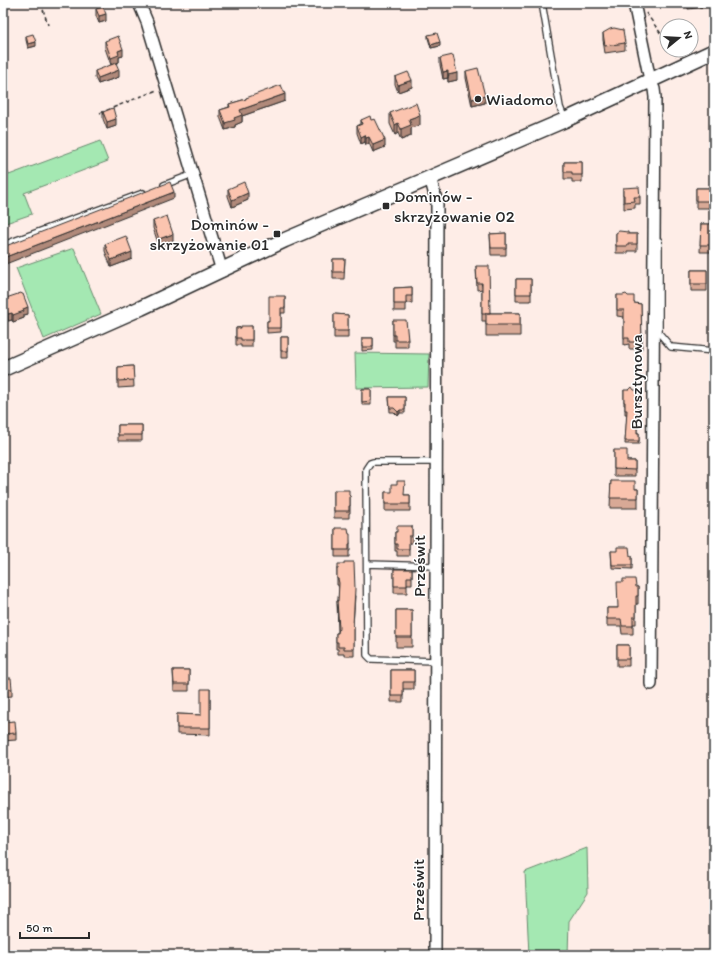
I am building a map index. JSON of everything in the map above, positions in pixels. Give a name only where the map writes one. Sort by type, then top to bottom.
[{"type":"street","points":[[139,3],[147,22],[222,270]]},
{"type":"street","name":"Bursztynowa","points":[[634,3],[654,79],[655,97],[651,684]]},
{"type":"street","points":[[3,369],[141,308],[285,240],[565,120],[714,51]]},
{"type":"street","name":"Prześwit","points":[[430,177],[437,203],[435,955]]},
{"type":"lane","points":[[542,3],[560,107],[565,120]]},
{"type":"lane","points":[[654,79],[659,332],[671,347],[714,351]]},
{"type":"lane","points":[[159,187],[193,174]]},
{"type":"lane","points":[[3,245],[151,189]]},
{"type":"lane","points":[[436,462],[373,462],[367,466],[367,655],[371,659],[436,661]]},
{"type":"lane","points":[[367,564],[436,566]]},
{"type":"path","points":[[41,3],[48,25]]},
{"type":"path","points":[[644,10],[659,31]]},
{"type":"path","points":[[100,113],[166,87]]},
{"type":"green space","points":[[100,141],[108,161],[24,193],[32,214],[3,224],[3,159],[9,175]]},
{"type":"green space","points":[[74,248],[101,314],[44,339],[16,268]]},
{"type":"green space","points":[[355,353],[429,354],[428,387],[356,388]]},
{"type":"green space","points":[[587,848],[588,892],[569,921],[568,955],[529,955],[525,872]]},
{"type":"building","points":[[103,7],[106,14],[99,16],[96,9]]},
{"type":"building","points":[[614,28],[623,30],[625,43],[605,46],[603,33]]},
{"type":"building","points":[[437,33],[440,42],[431,45],[428,35]]},
{"type":"building","points":[[33,34],[36,42],[28,44],[26,36]]},
{"type":"building","points":[[118,36],[123,49],[118,51],[119,55],[111,58],[105,41]]},
{"type":"building","points":[[453,55],[457,73],[448,75],[448,71],[443,72],[440,58]]},
{"type":"building","points":[[116,63],[119,70],[98,78],[95,71]]},
{"type":"building","points":[[478,68],[485,96],[472,99],[466,71]]},
{"type":"building","points":[[408,72],[412,80],[398,85],[395,77]]},
{"type":"building","points":[[281,85],[285,94],[240,110],[242,115],[234,118],[235,120],[225,123],[220,110],[230,107],[229,104]]},
{"type":"building","points":[[416,103],[420,115],[409,119],[411,125],[401,129],[398,123],[395,125],[390,113]]},
{"type":"building","points":[[113,108],[116,119],[107,122],[103,112]]},
{"type":"building","points":[[370,116],[371,120],[375,119],[385,140],[373,145],[369,137],[366,138],[365,135],[361,137],[357,126],[362,124],[361,120]]},
{"type":"building","points":[[564,162],[582,162],[582,175],[572,175],[572,172],[564,172]]},
{"type":"building","points":[[170,182],[174,192],[3,258],[3,247]]},
{"type":"building","points":[[244,182],[248,193],[232,200],[228,189]]},
{"type":"building","points":[[639,187],[640,197],[634,197],[635,201],[624,202],[623,188]]},
{"type":"building","points":[[696,188],[710,188],[710,201],[696,201]]},
{"type":"building","points":[[167,216],[173,234],[159,239],[153,221]]},
{"type":"building","points":[[701,224],[713,224],[712,245],[700,245]]},
{"type":"building","points":[[619,231],[628,232],[628,234],[637,234],[637,244],[616,246],[616,233]]},
{"type":"building","points":[[506,233],[506,248],[491,248],[490,234]]},
{"type":"building","points":[[126,236],[132,252],[111,260],[105,244]]},
{"type":"building","points":[[333,259],[345,259],[344,272],[333,272]]},
{"type":"building","points":[[476,266],[489,266],[490,313],[482,314],[482,283],[477,283]]},
{"type":"building","points":[[691,270],[707,270],[707,284],[691,284]]},
{"type":"building","points":[[516,279],[531,279],[531,294],[516,294]]},
{"type":"building","points":[[412,287],[412,296],[406,296],[406,304],[394,304],[394,288]]},
{"type":"building","points":[[21,293],[23,294],[28,307],[23,309],[24,311],[13,315],[12,313],[8,314],[3,299]]},
{"type":"building","points":[[626,294],[628,296],[634,296],[634,303],[641,304],[642,342],[629,342],[629,338],[624,338],[624,310],[617,310],[617,295]]},
{"type":"building","points":[[269,296],[285,296],[285,308],[281,308],[281,328],[267,328],[267,321],[269,321]]},
{"type":"building","points":[[486,313],[520,313],[520,325],[486,325]]},
{"type":"building","points":[[334,314],[348,315],[348,331],[334,331]]},
{"type":"building","points":[[393,320],[406,320],[408,340],[395,340],[395,335],[393,335]]},
{"type":"building","points":[[241,326],[252,326],[252,340],[241,340],[241,338],[236,338],[236,328],[241,328]]},
{"type":"building","points":[[281,337],[288,337],[288,351],[281,351]]},
{"type":"building","points":[[362,338],[373,338],[373,347],[362,347]]},
{"type":"building","points":[[133,366],[134,380],[118,381],[118,367]]},
{"type":"building","points":[[632,387],[634,390],[639,390],[637,433],[639,433],[639,441],[625,441],[627,410],[625,410],[624,390],[629,390]]},
{"type":"building","points":[[362,389],[371,389],[371,401],[362,402]]},
{"type":"building","points":[[389,397],[405,397],[405,410],[400,410],[398,412],[394,408],[390,408]]},
{"type":"building","points":[[118,425],[142,425],[142,435],[118,435]]},
{"type":"building","points":[[614,450],[627,450],[627,461],[635,461],[635,470],[614,469]]},
{"type":"building","points":[[397,481],[405,481],[404,495],[410,495],[410,504],[385,504],[385,492],[392,492],[392,484],[397,484]]},
{"type":"building","points":[[611,481],[635,481],[635,489],[638,489],[638,498],[610,498]]},
{"type":"building","points":[[334,490],[349,490],[349,511],[334,511]]},
{"type":"building","points":[[397,526],[412,526],[412,536],[409,536],[409,549],[397,549],[397,544],[395,544],[395,532],[397,532]]},
{"type":"building","points":[[335,528],[348,528],[350,534],[349,550],[335,550]]},
{"type":"building","points":[[617,547],[629,547],[630,556],[632,556],[632,565],[612,565],[611,551],[617,551]]},
{"type":"building","points":[[344,562],[354,562],[354,649],[344,649],[344,647],[338,647],[338,642],[336,642],[336,633],[338,633],[339,628],[337,601],[339,583],[337,579],[337,569],[338,564],[344,564]]},
{"type":"building","points":[[394,569],[412,569],[412,577],[407,577],[407,586],[394,586]]},
{"type":"building","points":[[623,579],[635,579],[636,587],[638,587],[638,596],[636,596],[636,617],[633,617],[633,626],[622,626],[621,619],[607,619],[607,608],[618,608],[617,582],[623,582]]},
{"type":"building","points":[[396,610],[412,610],[412,637],[396,637]]},
{"type":"building","points":[[617,645],[629,645],[629,659],[617,659]]},
{"type":"building","points":[[173,670],[189,670],[189,684],[174,684]]},
{"type":"building","points":[[391,670],[414,670],[414,682],[403,682],[403,696],[391,696]]},
{"type":"building","points":[[3,678],[11,678],[12,689],[3,690]]},
{"type":"building","points":[[201,689],[210,689],[210,728],[177,728],[177,714],[201,715]]},
{"type":"building","points":[[15,721],[16,733],[3,734],[3,722]]},
{"type":"place","name":"Wiadomo","points":[[478,99]]},
{"type":"place","name":"Dominów - skrzyżowanie 02","points":[[386,206]]},
{"type":"place","name":"Dominów - skrzyżowanie 01","points":[[277,234]]}]
